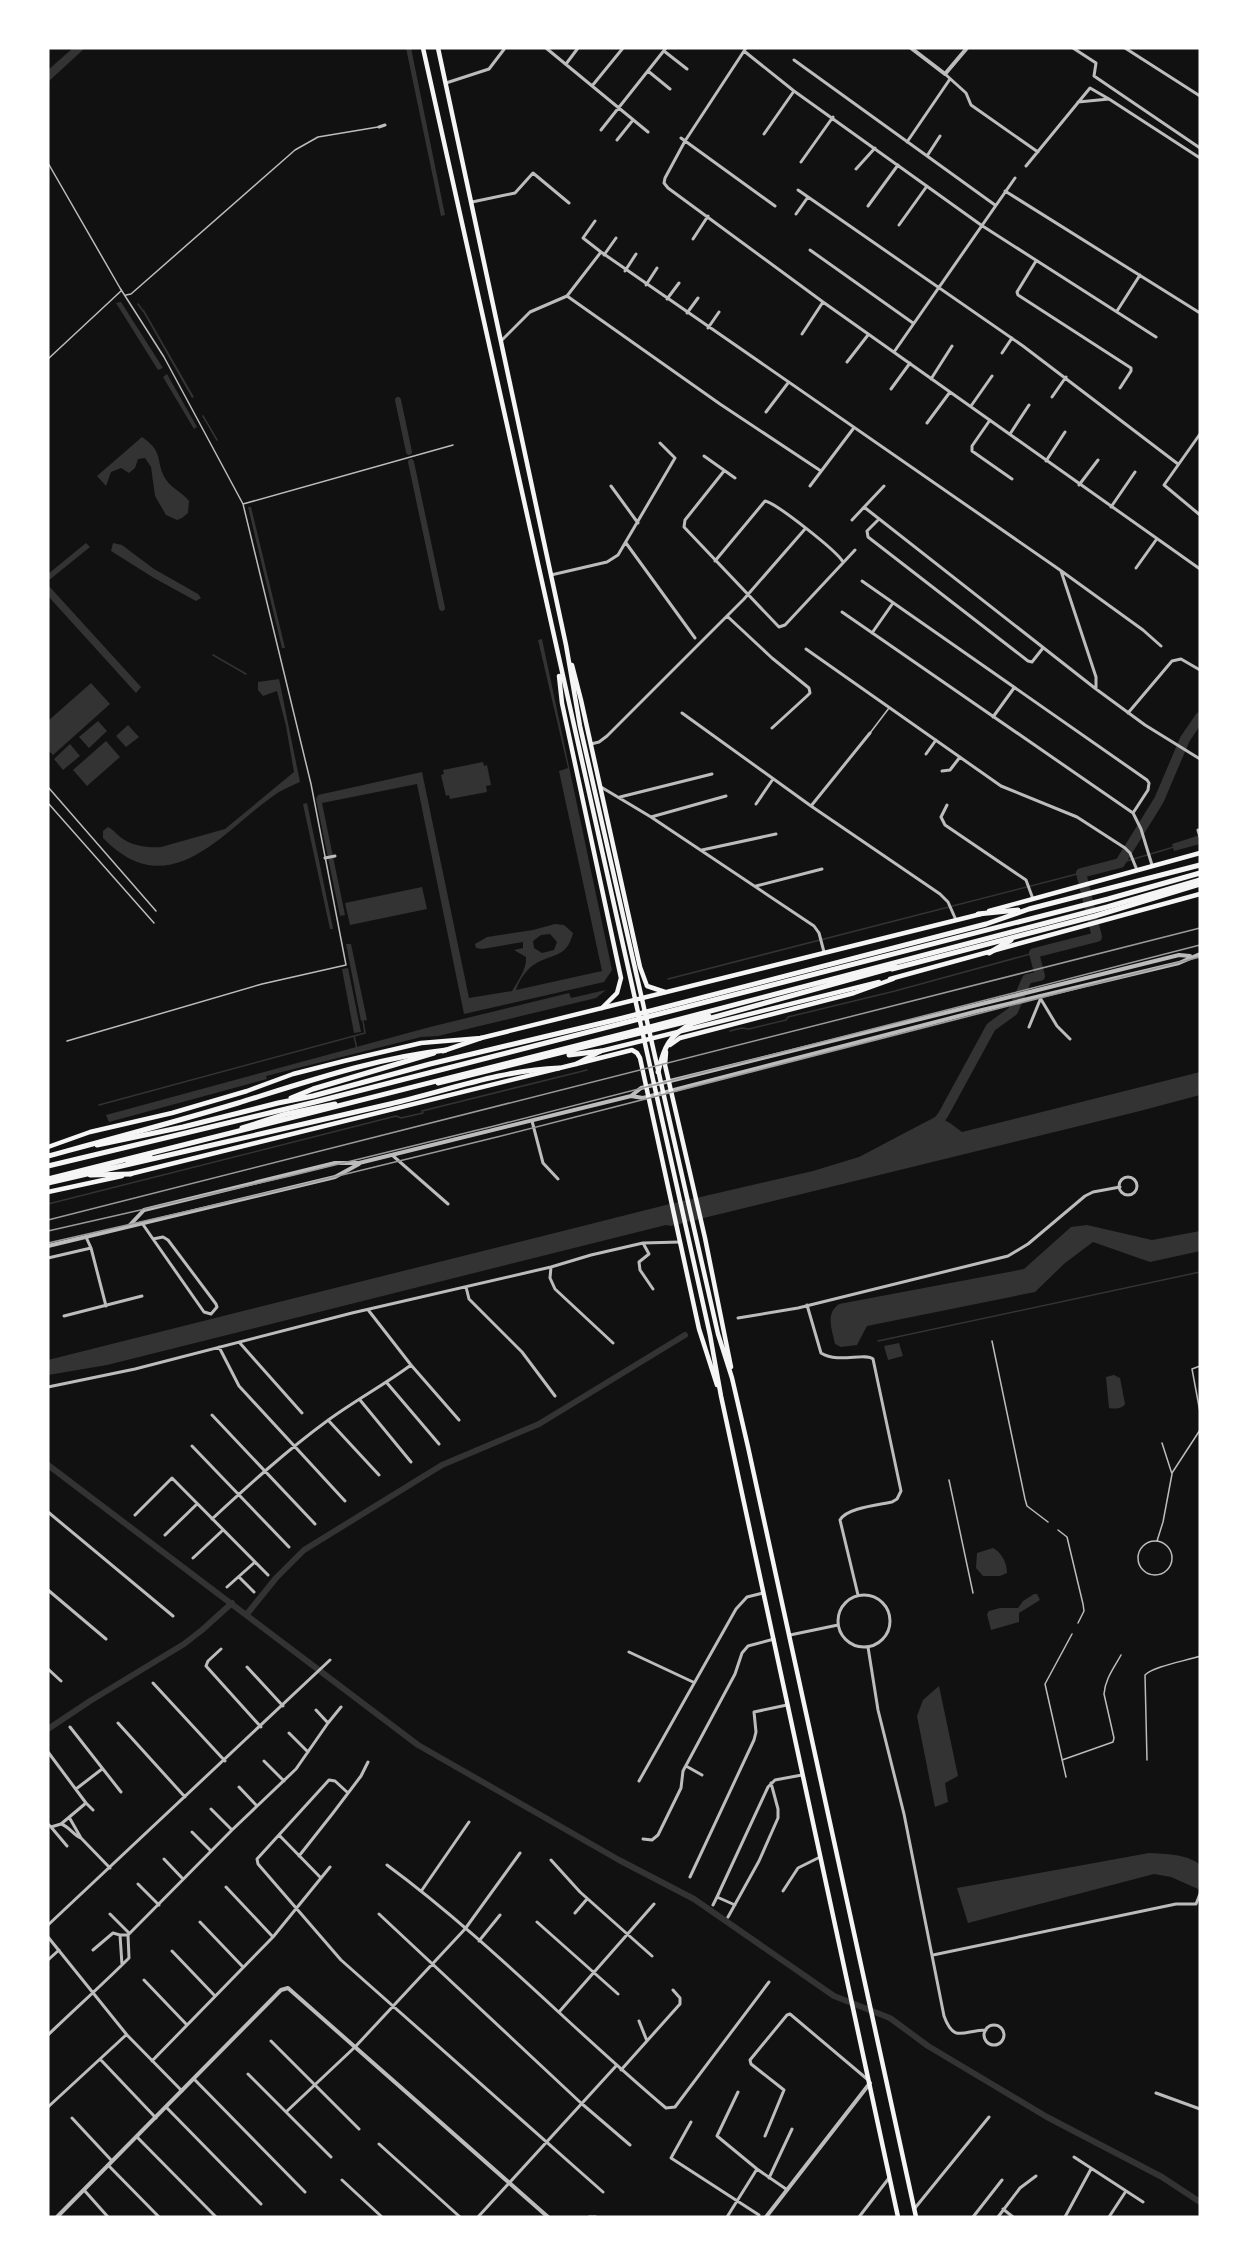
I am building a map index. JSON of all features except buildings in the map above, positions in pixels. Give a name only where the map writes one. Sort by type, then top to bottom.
[{"type":"highway","points":[[50,1154],[183,1127],[278,1102],[313,1096],[430,1064],[623,1018],[986,924],[1029,909],[1200,865]]},
{"type":"highway","points":[[48,1166],[315,1102],[988,930],[1200,873]]},
{"type":"highway","points":[[48,1182],[87,1175],[286,1114],[551,1057],[1095,916],[1200,882]]},
{"type":"highway","points":[[48,1182],[1200,882]]},
{"type":"highway","points":[[978,914],[1029,909]]},
{"type":"highway","points":[[989,953],[1017,936]]},
{"type":"highway","points":[[658,1072],[665,1047],[682,1029],[693,1023],[860,977],[962,945]]},
{"type":"highway","points":[[278,1102],[313,1089],[481,1038]]},
{"type":"highway","points":[[50,1154],[179,1121],[337,1073],[413,1054],[446,1050]]},
{"type":"highway","points":[[551,1057],[600,1051]]},
{"type":"highway","points":[[48,1182],[409,1100],[471,1082],[532,1069],[559,1068]]},
{"type":"highway","points":[[87,1175],[131,1174]]},
{"type":"main road","points":[[423,48],[710,1335],[721,1396],[898,2217]]},
{"type":"main road","points":[[438,48],[566,645],[601,787],[640,967],[647,986],[665,992]]},
{"type":"main road","points":[[566,645],[580,726],[658,1072],[718,1334],[732,1378]]},
{"type":"main road","points":[[556,647],[562,703],[621,978],[617,993],[602,1008]]},
{"type":"main road","points":[[48,1147],[90,1132],[172,1113],[247,1091],[293,1074],[421,1043],[481,1038],[825,954],[1137,872],[1200,853]]},
{"type":"main road","points":[[576,1064],[600,1051],[893,979],[1200,894]]},
{"type":"main road","points":[[621,978],[628,982],[635,980],[640,967]]},
{"type":"main road","points":[[893,979],[854,993],[680,1038],[668,1048],[665,1065],[691,1173],[727,1341],[732,1378],[916,2217]]},
{"type":"main road","points":[[48,1192],[131,1174],[632,1050],[640,1058],[702,1341],[721,1396]]},
{"type":"main road","points":[[656,1131],[657,1118],[672,1113],[680,1126]]},
{"type":"street","points":[[446,83],[489,69],[506,48]]},
{"type":"street","points":[[546,48],[648,132]]},
{"type":"street","points":[[566,64],[578,48]]},
{"type":"street","points":[[592,86],[623,48]]},
{"type":"street","points":[[945,75],[967,48]]},
{"type":"street","points":[[1073,48],[1097,64],[1094,76],[1200,148]]},
{"type":"street","points":[[1125,48],[1200,96]]},
{"type":"street","points":[[601,130],[665,49],[687,69]]},
{"type":"street","points":[[914,49],[966,93],[971,105],[1038,152]]},
{"type":"street","points":[[1156,337],[981,225],[794,91],[745,50],[685,141],[664,183],[823,302],[1200,569]]},
{"type":"street","points":[[794,60],[995,205]]},
{"type":"street","points":[[648,71],[670,89]]},
{"type":"street","points":[[907,142],[950,79]]},
{"type":"street","points":[[1026,166],[1091,87],[1200,158]]},
{"type":"street","points":[[764,134],[794,91]]},
{"type":"street","points":[[1078,102],[1109,99]]},
{"type":"street","points":[[801,162],[833,117]]},
{"type":"street","points":[[617,140],[633,120]]},
{"type":"street","points":[[379,126],[386,125]]},
{"type":"street","points":[[927,156],[940,136]]},
{"type":"street","points":[[681,138],[775,206]]},
{"type":"street","points":[[856,170],[875,148]]},
{"type":"street","points":[[868,206],[898,165]]},
{"type":"street","points":[[472,202],[515,193],[533,173],[569,203]]},
{"type":"street","points":[[894,352],[1015,178]]},
{"type":"street","points":[[899,225],[927,186]]},
{"type":"street","points":[[798,190],[1012,338],[1178,464]]},
{"type":"street","points":[[1005,191],[1200,313]]},
{"type":"street","points":[[796,214],[808,197]]},
{"type":"street","points":[[693,239],[709,216]]},
{"type":"street","points":[[595,221],[583,238],[602,254],[1060,570],[1143,630],[1161,646]]},
{"type":"street","points":[[500,342],[530,312],[567,296],[616,238]]},
{"type":"street","points":[[810,250],[913,323]]},
{"type":"street","points":[[626,271],[636,254]]},
{"type":"street","points":[[1036,261],[1017,292],[1018,295],[1131,368],[1120,388]]},
{"type":"street","points":[[646,285],[657,268]]},
{"type":"street","points":[[1117,311],[1140,275]]},
{"type":"street","points":[[667,300],[679,283]]},
{"type":"street","points":[[567,296],[720,404],[821,471]]},
{"type":"street","points":[[687,313],[698,298]]},
{"type":"street","points":[[802,334],[823,302]]},
{"type":"street","points":[[708,328],[719,312]]},
{"type":"street","points":[[848,362],[868,334]]},
{"type":"street","points":[[1002,352],[1012,338]]},
{"type":"street","points":[[931,379],[952,346]]},
{"type":"street","points":[[891,389],[910,363]]},
{"type":"street","points":[[971,406],[992,376]]},
{"type":"street","points":[[1052,397],[1066,377]]},
{"type":"street","points":[[766,412],[788,383]]},
{"type":"street","points":[[927,423],[950,392]]},
{"type":"street","points":[[1010,434],[1029,405]]},
{"type":"street","points":[[990,420],[972,446],[972,451],[1012,479]]},
{"type":"street","points":[[810,486],[853,429]]},
{"type":"street","points":[[1046,460],[1065,432]]},
{"type":"street","points":[[1200,434],[1164,485],[1200,515]]},
{"type":"street","points":[[551,575],[611,561],[626,543],[675,458],[660,443]]},
{"type":"street","points":[[704,456],[735,478]]},
{"type":"street","points":[[1079,485],[1098,460]]},
{"type":"street","points":[[724,471],[685,520],[686,530],[781,628],[855,550]]},
{"type":"street","points":[[1111,507],[1135,472]]},
{"type":"street","points":[[611,486],[638,523]]},
{"type":"street","points":[[852,520],[884,486]]},
{"type":"street","points":[[715,561],[765,501],[772,503],[843,562]]},
{"type":"street","points":[[864,507],[1096,689],[1128,713],[1200,759]]},
{"type":"street","points":[[879,519],[867,531],[867,537],[1028,661],[1032,662],[1043,648]]},
{"type":"street","points":[[591,744],[601,741],[748,595],[805,529]]},
{"type":"street","points":[[1136,568],[1156,540]]},
{"type":"street","points":[[626,543],[695,638]]},
{"type":"street","points":[[1060,570],[1096,677],[1096,689]]},
{"type":"street","points":[[862,581],[1147,780],[1148,790],[1133,813]]},
{"type":"street","points":[[872,633],[893,603]]},
{"type":"street","points":[[842,612],[1133,813],[1139,824],[1152,867]]},
{"type":"street","points":[[727,616],[763,651],[810,691],[772,728]]},
{"type":"street","points":[[806,649],[1007,789],[1077,817],[1125,848],[1137,872]]},
{"type":"street","points":[[1128,713],[1172,661],[1181,659],[1200,670]]},
{"type":"street","points":[[993,717],[1014,688]]},
{"type":"street","points":[[682,713],[811,806],[940,894],[948,902],[956,920]]},
{"type":"street","points":[[811,806],[870,734]]},
{"type":"street","points":[[926,754],[936,740]]},
{"type":"street","points":[[942,771],[950,770],[960,757]]},
{"type":"street","points":[[620,797],[712,774]]},
{"type":"street","points":[[756,804],[773,779]]},
{"type":"street","points":[[601,787],[702,850],[814,926],[825,954]]},
{"type":"street","points":[[651,817],[726,796]]},
{"type":"street","points":[[947,805],[941,817],[945,825],[1026,880],[1034,899]]},
{"type":"street","points":[[702,850],[776,834]]},
{"type":"street","points":[[326,857],[335,856]]},
{"type":"street","points":[[756,886],[822,869]]},
{"type":"street","points":[[631,1096],[641,1088],[1025,992],[1179,955],[1200,954]]},
{"type":"street","points":[[129,1226],[144,1210],[335,1163],[359,1163],[631,1096],[649,1096],[1026,999],[1040,998],[1179,963],[1191,956]]},
{"type":"street","points":[[1029,1027],[1040,998]]},
{"type":"street","points":[[1040,998],[1057,1026],[1070,1039]]},
{"type":"street","points":[[532,1120],[543,1163],[558,1179]]},
{"type":"street","points":[[392,1155],[447,1204]]},
{"type":"street","points":[[48,1246],[335,1177],[359,1163]]},
{"type":"street","points":[[1128,1177],[1137,1183],[1135,1191],[1130,1194],[1122,1192],[1120,1187],[1121,1181],[1128,1177]]},
{"type":"street","points":[[738,1318],[807,1305],[1008,1256],[1028,1244],[1085,1196],[1093,1192],[1120,1187]]},
{"type":"street","points":[[142,1223],[153,1239],[204,1312],[211,1314],[216,1304],[168,1240],[163,1237],[153,1239]]},
{"type":"street","points":[[86,1237],[106,1306]]},
{"type":"street","points":[[48,1387],[135,1369],[643,1243],[680,1242]]},
{"type":"street","points":[[643,1243],[650,1254],[639,1262],[640,1270],[653,1289]]},
{"type":"street","points":[[48,1258],[91,1248]]},
{"type":"street","points":[[551,1267],[550,1278],[555,1289],[613,1343]]},
{"type":"street","points":[[466,1287],[469,1299],[522,1352],[555,1396]]},
{"type":"street","points":[[64,1316],[142,1296]]},
{"type":"street","points":[[807,1305],[821,1353],[837,1358],[867,1356],[873,1359],[901,1491],[897,1499],[892,1502],[848,1512],[840,1520],[858,1595]]},
{"type":"street","points":[[369,1311],[411,1365],[459,1420]]},
{"type":"street","points":[[239,1342],[302,1413]]},
{"type":"street","points":[[219,1347],[239,1386],[293,1447],[345,1500]]},
{"type":"street","points":[[212,1519],[293,1447],[328,1420],[411,1365]]},
{"type":"street","points":[[387,1383],[439,1444]]},
{"type":"street","points":[[360,1400],[411,1462]]},
{"type":"street","points":[[212,1415],[315,1524]]},
{"type":"street","points":[[328,1420],[379,1475]]},
{"type":"street","points":[[192,1446],[289,1547]]},
{"type":"street","points":[[135,1515],[172,1478],[268,1575]]},
{"type":"street","points":[[165,1535],[197,1504]]},
{"type":"street","points":[[48,1512],[173,1616]]},
{"type":"street","points":[[193,1558],[223,1530]]},
{"type":"street","points":[[227,1587],[255,1563]]},
{"type":"street","points":[[239,1577],[254,1592]]},
{"type":"street","points":[[48,1590],[106,1640]]},
{"type":"street","points":[[639,1781],[736,1609],[747,1597],[763,1593]]},
{"type":"street","points":[[858,1595],[874,1597],[881,1602],[889,1616],[890,1624],[883,1639],[868,1647],[849,1642],[838,1625],[840,1610],[845,1603],[858,1595]]},
{"type":"street","points":[[788,1636],[838,1625]]},
{"type":"street","points":[[643,1839],[652,1840],[658,1835],[681,1788],[682,1773],[735,1674],[742,1653],[748,1646],[774,1639]]},
{"type":"street","points":[[868,1647],[879,1710],[904,1814],[944,2016],[952,2032],[959,2034],[986,2030],[995,2026],[1001,2028],[1004,2037],[996,2045],[987,2042],[986,2030]]},
{"type":"street","points":[[221,1649],[208,1661],[206,1666],[261,1726]]},
{"type":"street","points":[[628,1652],[693,1682]]},
{"type":"street","points":[[48,1925],[330,1660]]},
{"type":"street","points":[[247,1667],[283,1706]]},
{"type":"street","points":[[48,1669],[61,1681]]},
{"type":"street","points":[[153,1683],[225,1761]]},
{"type":"street","points":[[690,1877],[754,1740],[756,1732],[754,1712],[787,1705]]},
{"type":"street","points":[[93,1950],[109,1934],[128,1934],[159,1905],[296,1769],[341,1707]]},
{"type":"street","points":[[316,1710],[328,1722]]},
{"type":"street","points":[[118,1724],[185,1797]]},
{"type":"street","points":[[70,1727],[121,1792]]},
{"type":"street","points":[[289,1733],[308,1752]]},
{"type":"street","points":[[48,1752],[93,1810]]},
{"type":"street","points":[[264,1761],[284,1781]]},
{"type":"street","points":[[299,1856],[361,1776],[368,1762]]},
{"type":"street","points":[[686,1766],[702,1775]]},
{"type":"street","points":[[76,1789],[102,1769]]},
{"type":"street","points":[[771,1783],[802,1775]]},
{"type":"street","points":[[348,1792],[335,1781],[330,1780],[256,1858],[256,1862],[341,1960],[603,2192]]},
{"type":"street","points":[[713,1905],[771,1783]]},
{"type":"street","points":[[728,1917],[759,1861],[778,1818],[771,1783]]},
{"type":"street","points":[[238,1787],[257,1806]]},
{"type":"street","points":[[61,1824],[86,1803]]},
{"type":"street","points":[[212,1809],[232,1830]]},
{"type":"street","points":[[69,1817],[81,1838]]},
{"type":"street","points":[[422,1890],[468,1822]]},
{"type":"street","points":[[49,1826],[61,1824],[68,1826],[110,1868]]},
{"type":"street","points":[[49,1826],[67,1846]]},
{"type":"street","points":[[192,1832],[211,1851]]},
{"type":"street","points":[[279,1835],[321,1878]]},
{"type":"street","points":[[286,2112],[355,2047],[465,1929],[520,1853]]},
{"type":"street","points":[[783,1891],[798,1868],[820,1856]]},
{"type":"street","points":[[164,1859],[183,1879]]},
{"type":"street","points":[[551,1860],[587,1899],[652,1956]]},
{"type":"street","points":[[387,1865],[422,1890],[616,2066],[666,2108],[675,2107],[769,1982]]},
{"type":"street","points":[[152,2061],[273,1937],[330,1867]]},
{"type":"street","points":[[138,1884],[159,1905]]},
{"type":"street","points":[[226,1887],[273,1937]]},
{"type":"street","points":[[933,1955],[1176,1904],[1198,1904],[1200,1894]]},
{"type":"street","points":[[717,1897],[735,1905]]},
{"type":"street","points":[[575,1913],[587,1899]]},
{"type":"street","points":[[559,2012],[654,1904]]},
{"type":"street","points":[[48,2035],[129,1958],[128,1934],[110,1914]]},
{"type":"street","points":[[379,1914],[581,2103],[630,2145]]},
{"type":"street","points":[[479,1941],[500,1915]]},
{"type":"street","points":[[200,1922],[243,1968]]},
{"type":"street","points":[[537,1922],[618,1994]]},
{"type":"street","points":[[120,1935],[122,1965]]},
{"type":"street","points":[[48,1937],[127,2035],[182,2091]]},
{"type":"street","points":[[48,1960],[59,1950]]},
{"type":"street","points":[[172,1952],[215,1996]]},
{"type":"street","points":[[144,1980],[187,2025]]},
{"type":"street","points":[[57,2217],[285,1988],[288,1988],[548,2217]]},
{"type":"street","points":[[621,2070],[680,2004],[680,1998],[672,1989]]},
{"type":"street","points":[[765,2136],[784,2090],[751,2064],[750,2060],[787,2014],[790,2014],[869,2082],[766,2217]]},
{"type":"street","points":[[639,2021],[646,2041]]},
{"type":"street","points":[[48,2107],[127,2035]]},
{"type":"street","points":[[272,2041],[359,2129]]},
{"type":"street","points":[[100,2059],[156,2118]]},
{"type":"street","points":[[478,2217],[616,2066]]},
{"type":"street","points":[[248,2074],[331,2157]]},
{"type":"street","points":[[194,2079],[305,2192]]},
{"type":"street","points":[[738,2092],[717,2136],[786,2189]]},
{"type":"street","points":[[1156,2092],[1200,2109]]},
{"type":"street","points":[[166,2107],[261,2204]]},
{"type":"street","points":[[914,2210],[989,2117]]},
{"type":"street","points":[[72,2118],[159,2217]]},
{"type":"street","points":[[692,2122],[671,2158],[759,2215]]},
{"type":"street","points":[[769,2178],[792,2129]]},
{"type":"street","points":[[136,2137],[216,2217]]},
{"type":"street","points":[[379,2144],[460,2217]]},
{"type":"street","points":[[1074,2157],[1143,2202]]},
{"type":"street","points":[[727,2217],[758,2169]]},
{"type":"street","points":[[1065,2217],[1091,2169]]},
{"type":"street","points":[[998,2217],[1020,2188],[1036,2176]]},
{"type":"street","points":[[859,2217],[890,2177]]},
{"type":"street","points":[[342,2180],[382,2217]]},
{"type":"street","points":[[973,2217],[1002,2180]]},
{"type":"street","points":[[84,2190],[108,2217]]},
{"type":"street","points":[[1109,2217],[1126,2190]]},
{"type":"street","points":[[1003,2209],[1012,2217]]},
{"type":"street","points":[[589,2217],[596,2217]]},
{"type":"lane","points":[[125,295],[131,294],[294,150],[318,137],[379,126]]},
{"type":"lane","points":[[48,163],[164,357],[243,504],[311,784],[346,965],[262,984],[67,1041]]},
{"type":"lane","points":[[48,358],[122,290]]},
{"type":"lane","points":[[243,504],[453,445]]},
{"type":"lane","points":[[870,734],[890,707]]},
{"type":"lane","points":[[48,788],[156,911]]},
{"type":"lane","points":[[48,803],[154,923]]},
{"type":"lane","points":[[992,1341],[1027,1506],[1048,1522]]},
{"type":"lane","points":[[1200,1366],[1193,1368],[1192,1375],[1200,1412]]},
{"type":"lane","points":[[1157,1541],[1172,1474],[1200,1430]]},
{"type":"lane","points":[[1162,1443],[1172,1474]]},
{"type":"lane","points":[[949,1480],[973,1593]]},
{"type":"lane","points":[[1058,1530],[1067,1537],[1084,1611],[1078,1623]]},
{"type":"lane","points":[[1157,1541],[1166,1545],[1172,1559],[1168,1569],[1153,1574],[1148,1573],[1140,1565],[1139,1555],[1144,1545],[1157,1541]]},
{"type":"lane","points":[[1065,1778],[1045,1684],[1072,1634]]},
{"type":"lane","points":[[1062,1760],[1113,1742],[1104,1694],[1106,1681],[1121,1655]]},
{"type":"lane","points":[[1147,1760],[1145,1675],[1156,1668],[1178,1664],[1200,1656]]},
{"type":"shaded area","points":[[73,48],[85,48],[48,82],[48,70]]},
{"type":"shaded area","points":[[406,48],[411,48],[445,215],[441,216]]},
{"type":"shaded area","points":[[121,302],[163,368],[158,370],[116,303]]},
{"type":"shaded area","points":[[142,310],[144,310],[194,397],[192,398]]},
{"type":"shaded area","points":[[167,374],[197,427],[194,429],[163,377]]},
{"type":"shaded area","points":[[142,437],[157,453],[167,481],[189,501],[188,513],[182,518],[177,520],[166,515],[155,496],[151,467],[145,458],[138,459],[135,468],[129,473],[121,468],[111,472],[106,486],[97,476]]},
{"type":"shaded area","points":[[248,507],[251,507],[285,648],[282,648]]},
{"type":"shaded area","points":[[86,543],[90,547],[48,581],[48,574]]},
{"type":"shaded area","points":[[113,543],[122,545],[154,569],[198,594],[201,598],[196,601],[154,578],[111,551]]},
{"type":"shaded area","points":[[48,585],[141,687],[136,693],[48,596]]},
{"type":"shaded area","points":[[542,639],[612,970],[604,982],[464,1014],[417,784],[322,803],[345,915],[340,916],[316,799],[318,795],[422,772],[469,998],[512,991],[525,966],[526,957],[514,950],[523,948],[523,942],[476,948],[475,944],[487,937],[555,924],[564,925],[573,933],[563,951],[529,969],[516,990],[602,971],[559,771],[568,768],[538,640]],"holes":[[[550,934],[557,942],[554,950],[542,953],[534,948],[533,941],[541,935]]]},
{"type":"shaded area","points":[[279,679],[300,782],[279,792],[196,855],[174,864],[151,865],[128,858],[103,838],[103,831],[108,827],[131,843],[146,847],[161,847],[225,829],[294,772],[277,691],[263,696],[258,690],[258,682]]},
{"type":"shaded area","points":[[91,683],[110,704],[53,755],[48,750],[48,721]]},
{"type":"shaded area","points":[[98,721],[107,731],[89,748],[79,737]]},
{"type":"shaded area","points":[[128,725],[139,737],[126,747],[116,736]]},
{"type":"shaded area","points":[[106,741],[120,757],[87,786],[73,770]]},
{"type":"shaded area","points":[[70,744],[80,756],[63,770],[54,759]]},
{"type":"shaded area","points":[[483,762],[484,766],[487,765],[491,785],[486,786],[487,792],[450,799],[449,795],[446,796],[441,775],[444,774],[443,770]]},
{"type":"shaded area","points":[[307,803],[333,929],[330,929],[303,804]]},
{"type":"shaded area","points":[[1200,835],[1200,844],[1174,851],[1172,844]]},
{"type":"shaded area","points":[[422,887],[427,909],[350,925],[345,903]]},
{"type":"shaded area","points":[[346,944],[351,944],[367,1020],[361,1021]]},
{"type":"shaded area","points":[[348,968],[361,1032],[354,1033],[342,969]]},
{"type":"shaded area","points":[[606,990],[596,998],[438,1036],[421,1037],[266,1076],[267,1079],[109,1122],[106,1115],[430,1027],[569,993],[571,998]]},
{"type":"shaded area","points":[[1200,1072],[1200,1095],[1140,1111],[671,1226],[666,1225],[107,1365],[48,1375],[48,1360],[666,1205],[813,1171],[859,1157],[937,1116],[962,1132]]},
{"type":"shaded area","points":[[1087,1225],[1152,1240],[1200,1231],[1200,1251],[1150,1262],[1093,1242],[1065,1263],[1035,1292],[867,1326],[857,1345],[841,1347],[835,1344],[831,1317],[839,1304],[1024,1269],[1071,1227]]},
{"type":"shaded area","points":[[899,1343],[903,1356],[888,1360],[884,1346]]},
{"type":"shaded area","points":[[1114,1375],[1120,1378],[1125,1404],[1122,1407],[1109,1408],[1106,1377]]},
{"type":"shaded area","points":[[993,1548],[1003,1559],[1007,1573],[1000,1576],[983,1576],[976,1568],[977,1553]]},
{"type":"shaded area","points":[[1037,1594],[1040,1600],[1019,1613],[1019,1622],[991,1630],[987,1614],[989,1611],[1000,1608],[1018,1608],[1023,1601]]},
{"type":"shaded area","points":[[939,1686],[958,1776],[945,1783],[948,1802],[935,1807],[917,1716],[923,1700]]},
{"type":"shaded area","points":[[1149,1853],[1176,1855],[1195,1861],[1200,1865],[1198,1889],[1171,1877],[1154,1874],[968,1923],[957,1888]]},
{"type":"waterway","points":[[138,304],[143,311]]},
{"type":"waterway","points":[[398,400],[409,452]]},
{"type":"waterway","points":[[203,416],[217,440]]},
{"type":"waterway","points":[[411,462],[442,608]]},
{"type":"waterway","points":[[213,655],[246,674]]},
{"type":"waterway","points":[[933,1128],[943,1115],[991,1027],[1013,1011],[1027,979],[1040,976],[1034,953],[1097,937],[1081,873],[1120,863],[1159,800],[1185,739],[1200,717]]},
{"type":"waterway","points":[[1120,863],[1174,847]]},
{"type":"waterway","points":[[668,979],[1081,873]]},
{"type":"waterway","points":[[730,1031],[786,1020],[788,1017],[1034,953]]},
{"type":"waterway","points":[[99,1105],[365,1033],[363,1021]]},
{"type":"waterway","points":[[354,1036],[357,1049]]},
{"type":"waterway","points":[[48,1204],[396,1116],[401,1118],[423,1113],[422,1111],[587,1070]]},
{"type":"waterway","points":[[878,1341],[1200,1272]]},
{"type":"waterway","points":[[247,1614],[276,1578],[304,1550],[442,1465],[539,1424],[685,1335]]},
{"type":"waterway","points":[[48,1465],[418,1745],[619,1860],[694,1899],[834,1996],[890,2018],[928,2046],[1047,2117],[1162,2177],[1200,2202]]},
{"type":"waterway","points":[[48,1729],[184,1644],[232,1603]]},
{"type":"railway","points":[[48,1220],[1200,928]]},
{"type":"railway","points":[[48,1231],[290,1176],[494,1126],[1200,945]]},
{"type":"railway","points":[[48,1243],[497,1137],[1200,957]]}]
